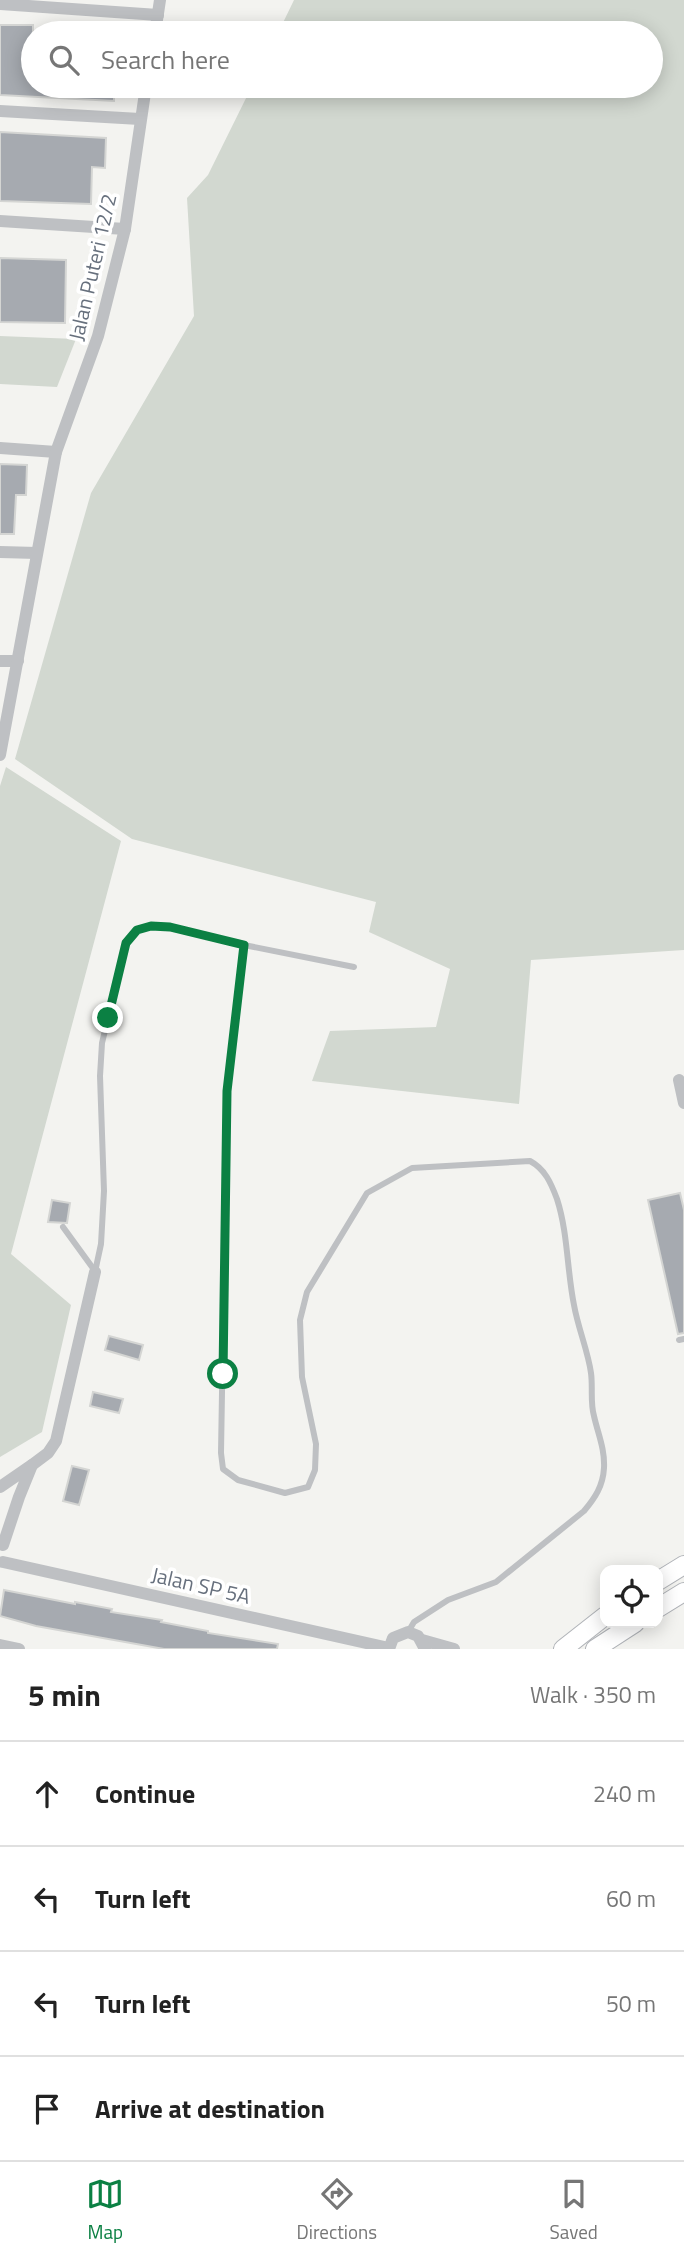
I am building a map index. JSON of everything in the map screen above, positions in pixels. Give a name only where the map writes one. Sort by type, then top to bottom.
[{"type":"street","points":[[157,21],[160,0]]},
{"type":"street","points":[[0,4],[158,15]]},
{"type":"street","name":"Jalan Puteri 12/2","points":[[0,755],[56,452],[98,335],[125,229],[144,98]]},
{"type":"street","points":[[0,111],[140,119]]},
{"type":"street","points":[[0,221],[125,229]]},
{"type":"street","points":[[0,448],[56,452]]},
{"type":"street","points":[[0,552],[37,553]]},
{"type":"street","points":[[0,661],[18,661]]},
{"type":"street","points":[[679,1080],[684,1103]]},
{"type":"street","points":[[0,1487],[33,1465],[56,1441],[95,1272]]},
{"type":"street","points":[[2,1564],[5,1550],[2,1543],[33,1465]]},
{"type":"street","name":"Jalan SP 5A","points":[[2,1564],[389,1648],[393,1638],[408,1632]]},
{"type":"street","points":[[663,1578],[684,1565]]},
{"type":"street","points":[[663,1605],[684,1592]]},
{"type":"street","points":[[563,1649],[600,1620]]},
{"type":"street","points":[[595,1649],[627,1628]]},
{"type":"street","points":[[408,1632],[418,1636],[424,1644],[454,1649]]},
{"type":"street","points":[[0,1645],[19,1649]]},
{"type":"lane","points":[[95,1272],[101,1244],[104,1191],[100,1076],[102,1043],[126,943],[137,930],[151,926],[170,927],[354,967]]},
{"type":"lane","points":[[244,945],[227,1091],[221,1453],[223,1469],[238,1480],[285,1493],[308,1487],[315,1470],[316,1444],[302,1377],[300,1320],[307,1293],[366,1193],[412,1168],[530,1161],[546,1174],[557,1201],[569,1261],[573,1302],[591,1371],[593,1415],[603,1445],[604,1466],[600,1489],[584,1511],[496,1582],[439,1605],[414,1622],[408,1632]]},
{"type":"lane","points":[[63,1227],[95,1272]]},
{"type":"shaded area","points":[[294,0],[684,0],[684,950],[531,960],[519,1104],[312,1081],[330,1031],[436,1027],[450,969],[369,932],[376,902],[132,839],[15,759],[91,493],[194,316],[187,198],[208,175],[246,98],[663,98],[663,21],[284,21]]},
{"type":"shaded area","points":[[0,336],[76,339],[57,387],[0,384]]},
{"type":"shaded area","points":[[6,767],[121,841],[11,1254],[71,1305],[42,1432],[0,1457],[0,786]]},
{"type":"building","points":[[0,25],[21,25],[21,96],[0,95]]},
{"type":"building","points":[[57,98],[114,98],[114,101]]},
{"type":"building","points":[[0,132],[106,138],[105,168],[92,167],[91,204],[0,201]]},
{"type":"building","points":[[0,258],[66,260],[65,323],[0,322]]},
{"type":"building","points":[[0,464],[27,465],[26,495],[16,495],[14,534],[0,534]]},
{"type":"building","points":[[680,1193],[684,1210],[684,1333],[678,1334],[648,1200]]},
{"type":"building","points":[[52,1200],[70,1203],[67,1223],[48,1222]]},
{"type":"building","points":[[109,1336],[143,1345],[139,1360],[105,1350]]},
{"type":"building","points":[[93,1392],[123,1399],[119,1413],[90,1406]]},
{"type":"building","points":[[72,1466],[89,1470],[79,1505],[63,1501]]},
{"type":"building","points":[[4,1590],[112,1609],[111,1612],[162,1620],[161,1622],[208,1633],[278,1644],[277,1649],[164,1649],[36,1626],[0,1616]]},
{"type":"route","points":[[108,1018],[126,943],[137,930],[151,926],[170,927],[244,945],[227,1091],[223,1374]]}]
